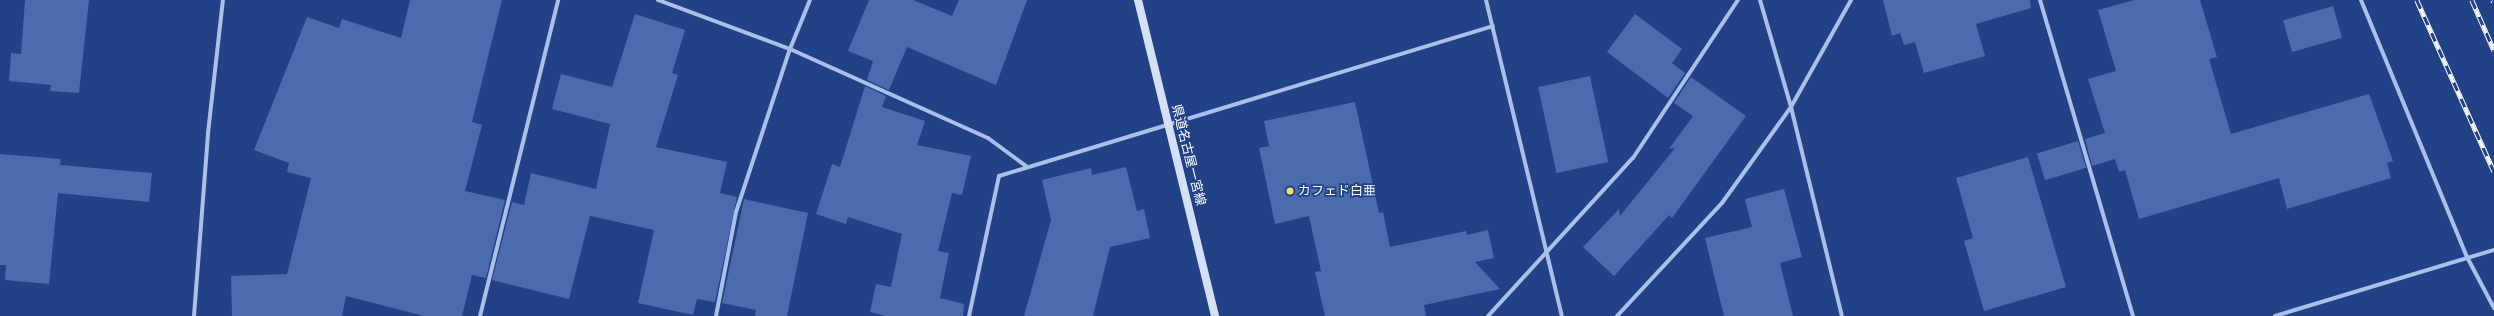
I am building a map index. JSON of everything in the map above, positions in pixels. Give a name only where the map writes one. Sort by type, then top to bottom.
[{"type":"main road","name":"県道名古屋一宮線","points":[[1138,0],[1214,316]]},
{"type":"street","points":[[194,316],[208,133],[223,0]]},
{"type":"street","points":[[480,316],[558,0]]},
{"type":"street","points":[[658,0],[790,49],[988,138],[1026,166]]},
{"type":"street","points":[[716,316],[736,212],[790,49],[810,0]]},
{"type":"street","points":[[1486,0],[1562,316]]},
{"type":"street","points":[[1488,316],[1633,158],[1738,0]]},
{"type":"street","points":[[1760,0],[1791,108],[1842,316]]},
{"type":"street","points":[[1617,316],[1722,203],[1791,108],[1851,0]]},
{"type":"street","points":[[2040,0],[2134,316]]},
{"type":"street","points":[[2361,0],[2468,257],[2494,308]]},
{"type":"street","points":[[969,316],[999,176],[1026,166],[1168,126],[1493,26]]},
{"type":"street","points":[[2275,316],[2494,250]]},
{"type":"building","points":[[25,0],[89,0],[79,93],[50,91],[51,85],[9,81],[11,53],[21,54]]},
{"type":"building","points":[[410,0],[502,0],[472,122],[482,125],[465,191],[505,200],[486,278],[472,275],[462,316],[424,316],[346,296],[342,316],[232,316],[231,276],[287,274],[311,178],[287,172],[289,163],[254,150],[307,17],[339,28],[342,19],[401,38]]},
{"type":"building","points":[[869,0],[913,0],[952,16],[959,0],[1027,0],[996,85],[907,47],[889,90],[867,80],[873,61],[848,51]]},
{"type":"building","points":[[1883,0],[2030,0],[2031,8],[1976,24],[1985,56],[1924,73],[1915,42],[1904,45],[1900,33],[1892,36]]},
{"type":"building","points":[[2134,0],[2200,0],[2217,57],[2209,59],[2231,134],[2369,94],[2393,161],[2387,163],[2391,178],[2287,209],[2279,178],[2139,219],[2125,170],[2119,172],[2115,159],[2092,166],[2085,139],[2105,133],[2088,79],[2116,71],[2098,10]]},
{"type":"building","points":[[2333,6],[2342,38],[2292,52],[2283,20]]},
{"type":"building","points":[[635,14],[685,30],[672,73],[678,75],[656,147],[727,162],[720,193],[737,197],[715,302],[697,299],[693,315],[638,303],[654,230],[590,216],[569,299],[492,280],[512,202],[524,205],[531,173],[596,189],[610,124],[552,109],[561,74],[612,87]]},
{"type":"building","points":[[1635,14],[1682,49],[1672,63],[1685,73],[1668,98],[1607,52]]},
{"type":"building","points":[[1590,76],[1608,162],[1556,173],[1538,87]]},
{"type":"building","points":[[1691,77],[1746,116],[1672,218],[1669,215],[1614,276],[1583,247],[1619,209],[1620,216],[1675,148],[1669,149],[1693,116],[1674,103]]},
{"type":"building","points":[[865,86],[886,96],[882,107],[925,121],[917,145],[971,156],[962,195],[952,193],[938,251],[949,253],[940,298],[964,304],[963,316],[885,316],[870,312],[876,284],[891,287],[902,234],[848,217],[846,224],[816,214],[832,164],[840,167]]},
{"type":"building","points":[[1355,102],[1379,213],[1383,212],[1390,247],[1466,231],[1467,235],[1488,230],[1494,258],[1475,262],[1500,289],[1424,305],[1426,316],[1325,316],[1315,272],[1321,271],[1309,216],[1275,224],[1259,148],[1269,146],[1264,121]]},
{"type":"building","points":[[2078,141],[2086,168],[2045,180],[2037,154]]},
{"type":"building","points":[[0,154],[61,159],[60,165],[152,173],[149,202],[58,193],[49,284],[5,280],[6,265],[0,265]]},
{"type":"building","points":[[2028,157],[2066,287],[1984,311],[1964,241],[1973,238],[1956,178]]},
{"type":"building","points":[[1126,167],[1137,211],[1144,209],[1150,238],[1110,247],[1093,316],[1024,316],[1051,220],[1042,180],[1091,168],[1092,175]]},
{"type":"building","points":[[1784,189],[1802,257],[1780,263],[1793,316],[1724,316],[1705,238],[1752,227],[1745,199]]},
{"type":"building","points":[[744,199],[808,213],[787,316],[755,316],[756,310],[722,303]]},
{"type":"railway","points":[[2417,0],[2494,171]]},
{"type":"railway","points":[[2472,0],[2494,50]]},
{"type":"place","name":"カフェド白亜","points":[[1290,191]]}]
